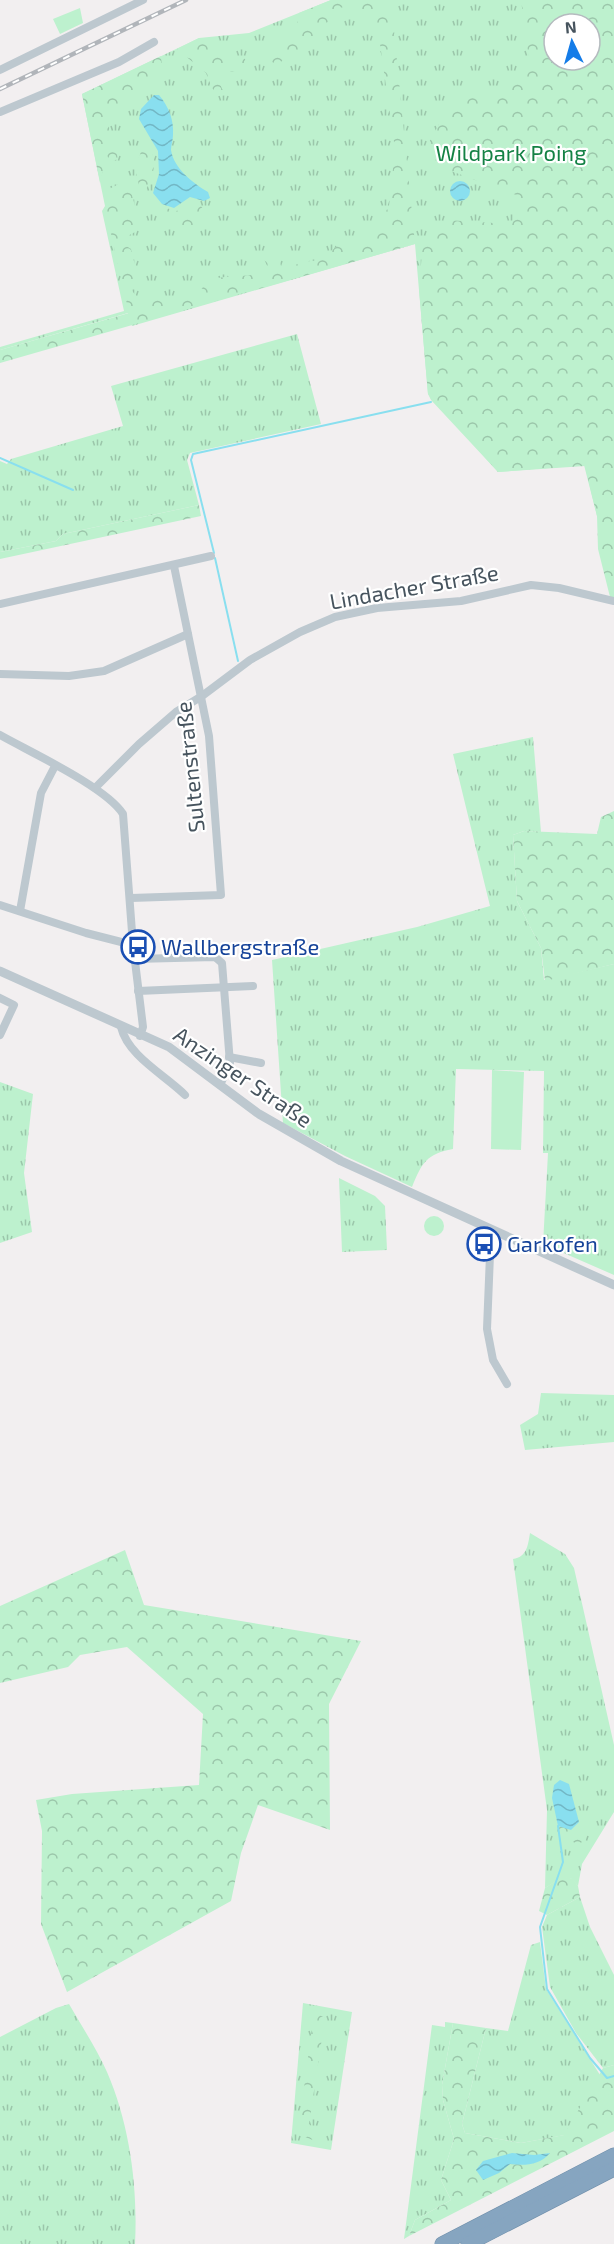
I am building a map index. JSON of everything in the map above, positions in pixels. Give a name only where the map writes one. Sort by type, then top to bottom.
[{"type":"highway","points":[[442,2244],[614,2155]]},
{"type":"highway","points":[[468,2244],[614,2169]]},
{"type":"street","points":[[0,70],[143,0]]},
{"type":"street","points":[[0,112],[119,62],[154,42]]},
{"type":"street","points":[[0,604],[211,556]]},
{"type":"street","name":"Sultenstraße","points":[[131,897],[221,895],[210,736],[174,566]]},
{"type":"street","name":"Lindacher Straße","points":[[95,788],[176,712],[202,696],[250,660],[321,622],[377,608],[461,601],[531,585],[559,588],[614,600]]},
{"type":"street","points":[[0,674],[69,676],[104,671],[188,634]]},
{"type":"street","points":[[0,735],[95,788],[114,803],[123,814],[134,959],[143,1027],[140,1036]]},
{"type":"street","points":[[20,910],[41,793],[55,766]]},
{"type":"street","points":[[0,904],[86,933],[133,945]]},
{"type":"street","points":[[134,959],[215,957],[222,963],[230,1063],[220,1085]]},
{"type":"street","name":"Anzinger Straße","points":[[0,971],[121,1028],[169,1047],[286,1132],[341,1161],[614,1285]]},
{"type":"street","points":[[138,991],[253,986]]},
{"type":"street","points":[[0,998],[14,1005],[0,1035]]},
{"type":"street","name":"Anzinger Straße","points":[[121,1028],[133,1050],[185,1095]]},
{"type":"street","points":[[230,1057],[261,1063]]},
{"type":"street","points":[[491,1230],[487,1329],[493,1360],[507,1384]]},
{"type":"green space","points":[[331,0],[614,0],[614,517],[597,516],[584,465],[498,472],[431,400],[428,394],[415,244],[132,326],[128,313],[0,350],[0,347],[124,311],[102,211],[105,206],[82,94],[199,38],[249,33]]},
{"type":"green space","points":[[331,0],[391,0],[415,244],[0,363],[0,350],[129,313],[105,207],[111,188],[119,184],[129,188],[135,210],[135,232],[124,238],[123,244],[131,249],[138,275],[140,284],[129,287],[137,297],[198,295],[211,281],[229,276],[259,274],[269,270],[264,259],[270,256],[279,257],[282,271],[302,262],[320,260],[341,243],[371,237],[389,206],[395,149],[377,23],[356,18],[342,7],[301,50],[277,64],[267,60],[267,53],[285,43],[298,21],[299,13]]},
{"type":"green space","name":"Wildpark Poing","points":[[521,0],[614,0],[614,445],[606,448],[614,456],[614,601],[610,597],[598,549],[597,516],[585,466],[498,472],[428,394],[419,289],[423,240],[446,220],[512,224],[519,196],[440,167],[427,146],[450,104],[467,87],[496,96],[514,81],[529,60]]},
{"type":"green space","points":[[80,8],[83,23],[60,34],[53,19]]},
{"type":"green space","points":[[199,38],[223,56],[244,57],[248,66],[242,70],[222,73],[218,78],[222,89],[229,95],[220,96],[212,88],[206,73],[177,49]]},
{"type":"green space","points":[[161,56],[162,68],[126,106],[115,111],[108,118],[118,159],[110,162],[106,153],[98,146],[103,171],[100,183],[82,94]]},
{"type":"green space","points":[[144,143],[154,159],[153,173],[145,191],[140,189],[135,169]]},
{"type":"green space","points":[[200,205],[204,210],[202,220],[185,233],[175,230],[156,212],[160,206],[176,211]]},
{"type":"green space","points":[[297,334],[321,424],[190,453],[187,460],[199,505],[63,534],[56,541],[0,552],[0,461],[7,464],[11,459],[123,426],[111,386]]},
{"type":"green space","points":[[199,505],[201,516],[0,559],[0,552],[56,541],[63,534]]},
{"type":"green space","points":[[533,737],[541,832],[524,831],[513,835],[517,901],[541,948],[544,980],[614,964],[614,1275],[543,1244],[548,1153],[543,1153],[544,1071],[456,1069],[453,1149],[437,1154],[426,1161],[412,1187],[345,1156],[283,1123],[272,960],[417,927],[490,906],[453,754]]},
{"type":"green space","points":[[614,811],[614,964],[545,981],[541,948],[517,901],[513,835],[524,831],[597,834],[601,817]]},
{"type":"green space","points":[[492,1070],[524,1072],[521,1150],[491,1149]]},
{"type":"green space","points":[[0,1082],[33,1094],[24,1173],[32,1232],[0,1243]]},
{"type":"green space","points":[[339,1178],[375,1196],[385,1206],[387,1250],[342,1252]]},
{"type":"green space","points":[[434,1216],[441,1219],[444,1226],[441,1233],[434,1236],[427,1233],[424,1226],[427,1219]]},
{"type":"green space","points":[[541,1393],[614,1395],[614,1442],[525,1450],[520,1425],[538,1414]]},
{"type":"green space","points":[[530,1533],[565,1554],[574,1568],[614,1745],[614,1812],[582,1864],[578,1886],[572,1879],[563,1877],[545,1888],[547,1810],[513,1559],[524,1553]]},
{"type":"green space","points":[[125,1550],[144,1605],[361,1641],[329,1704],[330,1830],[258,1805],[241,1853],[231,1901],[67,1992],[41,1924],[42,1831],[36,1800],[72,1794],[199,1785],[203,1714],[127,1647],[80,1655],[68,1667],[0,1683],[0,1606]]},
{"type":"green space","points":[[579,1822],[585,1829],[585,1841],[577,1844],[554,1832],[558,1826],[571,1829]]},
{"type":"green space","points":[[563,1876],[573,1879],[578,1886],[580,1897],[547,1915],[539,1911],[545,1888]]},
{"type":"green space","points":[[580,1897],[590,1927],[614,1975],[614,2065],[603,2068],[576,2033],[550,1987],[542,1927],[547,1915]]},
{"type":"green space","points":[[540,1942],[546,1989],[600,2075],[565,2135],[521,2143],[465,2133],[462,2124],[486,2028],[508,2031],[531,1945]]},
{"type":"green space","points":[[303,2003],[352,2012],[331,2150],[291,2143]]},
{"type":"green space","points":[[69,2004],[103,2063],[122,2113],[134,2179],[135,2244],[0,2244],[0,2037],[56,2008]]},
{"type":"green space","points":[[314,2012],[325,2018],[309,2124],[318,2133],[315,2141],[298,2134]]},
{"type":"green space","points":[[445,2022],[453,2023],[442,2085],[443,2100],[454,2139],[441,2180],[451,2200],[415,2220],[409,2236],[404,2239],[432,2025],[445,2027]]},
{"type":"green space","points":[[453,2023],[486,2028],[462,2124],[465,2133],[521,2143],[564,2135],[603,2068],[614,2065],[614,2131],[409,2236],[415,2220],[451,2200],[441,2180],[454,2139],[443,2100],[442,2085]]},
{"type":"water","points":[[154,95],[159,95],[170,114],[173,124],[171,150],[176,163],[190,180],[208,192],[210,198],[204,201],[190,197],[174,208],[162,204],[153,193],[159,174],[158,151],[139,119],[141,109]]},
{"type":"water","points":[[460,181],[467,184],[470,191],[467,198],[460,201],[453,198],[450,191],[453,184]]},
{"type":"water","points":[[560,1780],[569,1784],[579,1822],[571,1830],[558,1826],[552,1798],[554,1785]]},
{"type":"water","points":[[512,2153],[534,2155],[550,2153],[542,2160],[532,2164],[510,2164],[499,2173],[483,2180],[476,2170],[483,2161]]},
{"type":"waterway","points":[[214,553],[191,460],[193,454],[431,402]]},
{"type":"waterway","points":[[0,458],[73,490]]},
{"type":"waterway","points":[[215,558],[238,661]]},
{"type":"waterway","points":[[558,1826],[563,1862],[540,1927],[547,1989],[590,2058],[607,2078],[614,2076]]},
{"type":"railway","points":[[0,89],[186,0]]},
{"type":"place","name":"Wallbergstraße","points":[[138,947]]},
{"type":"place","name":"Garkofen","points":[[484,1244]]}]
